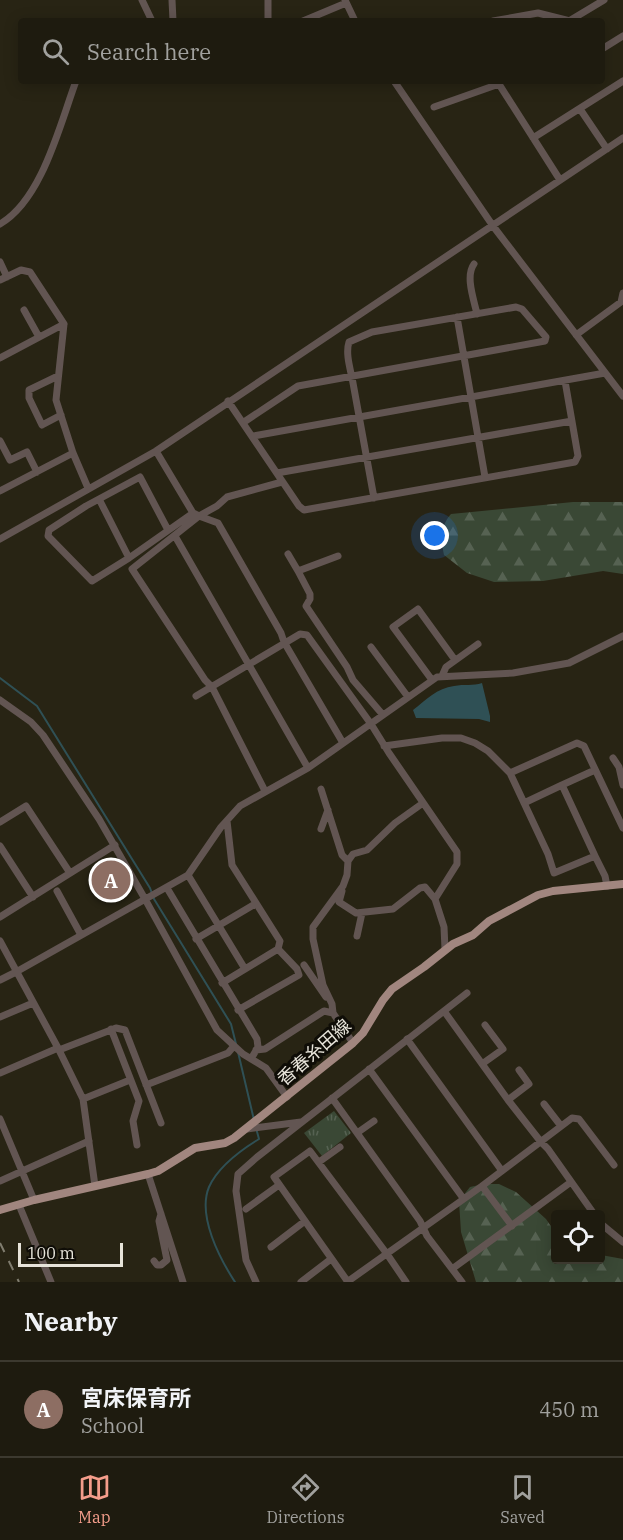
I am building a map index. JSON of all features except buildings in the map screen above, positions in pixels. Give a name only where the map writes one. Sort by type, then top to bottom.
[{"type":"main road","name":"香春糸田線","points":[[0,1210],[148,1174],[158,1171],[195,1148],[225,1143],[287,1097],[353,1043],[363,1033],[392,989],[424,968],[445,950],[473,935],[497,916],[538,895],[553,891],[623,884]]},
{"type":"street","points":[[141,0],[150,18]]},
{"type":"street","points":[[172,0],[173,18]]},
{"type":"street","points":[[268,0],[268,18]]},
{"type":"street","points":[[579,18],[604,0]]},
{"type":"street","points":[[310,18],[345,2],[353,18]]},
{"type":"street","points":[[510,18],[538,13],[558,18]]},
{"type":"street","points":[[605,47],[623,36]]},
{"type":"street","points":[[533,138],[623,81]]},
{"type":"street","points":[[0,224],[19,209],[50,157],[75,84]]},
{"type":"street","points":[[396,84],[493,226],[623,396]]},
{"type":"street","points":[[434,107],[495,84]]},
{"type":"street","points":[[499,84],[560,180]]},
{"type":"street","points":[[580,108],[607,149]]},
{"type":"street","points":[[0,539],[156,451],[623,138]]},
{"type":"street","points":[[0,262],[4,278],[21,270],[30,272],[64,324],[56,400],[73,453],[88,488]]},
{"type":"street","points":[[474,264],[470,276],[477,314]]},
{"type":"street","points":[[576,335],[621,302],[623,293]]},
{"type":"street","points":[[244,422],[298,386],[352,376],[463,357],[545,342],[546,337],[522,309],[516,307],[372,332],[349,342],[347,348],[352,376],[366,458],[374,498]]},
{"type":"street","points":[[24,310],[39,338]]},
{"type":"street","points":[[457,317],[484,477]]},
{"type":"street","points":[[0,358],[64,324]]},
{"type":"street","points":[[253,436],[605,373]]},
{"type":"street","points":[[57,376],[29,390],[29,398],[42,425],[61,415]]},
{"type":"street","points":[[228,401],[282,482],[304,510],[575,462],[578,456],[565,381]]},
{"type":"street","points":[[277,474],[572,421]]},
{"type":"street","points":[[0,441],[10,460],[27,452],[37,472]]},
{"type":"street","points":[[156,451],[196,514],[218,524],[343,743]]},
{"type":"street","points":[[0,491],[73,453]]},
{"type":"street","points":[[168,530],[140,477],[49,530],[48,536],[92,581],[168,530],[196,514],[218,506],[227,497],[282,482]]},
{"type":"street","points":[[99,499],[129,558]]},
{"type":"street","points":[[196,514],[175,536],[132,569],[205,680],[212,687],[266,791]]},
{"type":"street","points":[[175,536],[308,768]]},
{"type":"street","points":[[288,554],[310,594],[306,606],[347,666],[353,680],[383,716]]},
{"type":"street","points":[[297,571],[338,556]]},
{"type":"street","points":[[432,680],[393,627],[418,609],[455,660]]},
{"type":"street","points":[[196,696],[300,633],[307,635],[371,724],[457,852],[457,864],[435,899]]},
{"type":"street","points":[[0,980],[188,875],[240,806],[308,768],[432,680],[442,676],[513,673],[569,663],[623,636]]},
{"type":"street","points":[[442,676],[446,667],[478,644]]},
{"type":"street","points":[[371,647],[408,697]]},
{"type":"street","points":[[0,700],[31,722],[43,735],[115,845],[217,1030],[234,1046],[266,1068],[287,1097]]},
{"type":"street","points":[[384,746],[442,738],[461,738],[475,742],[488,751],[510,773],[554,873],[595,856]]},
{"type":"street","points":[[510,773],[578,743],[584,746],[623,828]]},
{"type":"street","points":[[613,758],[621,767],[623,785]]},
{"type":"street","points":[[524,803],[595,770]]},
{"type":"street","points":[[562,786],[605,876],[607,886]]},
{"type":"street","points":[[321,789],[342,855],[348,861]]},
{"type":"street","points":[[423,803],[395,824],[367,850],[354,854],[348,861],[339,902],[357,914],[393,909],[420,888],[425,887],[435,899],[444,927],[445,950]]},
{"type":"street","points":[[0,822],[26,806],[70,873]]},
{"type":"street","points":[[321,829],[328,810]]},
{"type":"street","points":[[222,983],[278,949],[280,941],[232,864],[227,821]]},
{"type":"street","points":[[0,917],[115,845]]},
{"type":"street","points":[[0,846],[33,897]]},
{"type":"street","points":[[188,875],[245,969]]},
{"type":"street","points":[[343,886],[313,927],[313,939],[323,985],[332,1004],[333,1013],[353,1043]]},
{"type":"street","points":[[166,888],[257,1039],[258,1047],[251,1059]]},
{"type":"street","points":[[57,891],[81,935]]},
{"type":"street","points":[[196,939],[255,904]]},
{"type":"street","points":[[357,936],[362,913]]},
{"type":"street","points":[[0,941],[59,1049],[83,1099],[95,1186]]},
{"type":"street","points":[[238,1010],[299,975],[297,969],[278,949]]},
{"type":"street","points":[[304,965],[317,987],[332,1004]]},
{"type":"street","points":[[256,1282],[246,1260],[241,1233],[236,1191],[238,1174],[467,993]]},
{"type":"street","points":[[0,1017],[33,1003]]},
{"type":"street","points":[[256,1050],[265,1049],[324,1011],[333,1013]]},
{"type":"street","points":[[444,1011],[508,1100],[548,1149],[591,1210]]},
{"type":"street","points":[[482,1064],[503,1049],[485,1024]]},
{"type":"street","points":[[111,1029],[139,1101],[133,1121],[137,1146]]},
{"type":"street","points":[[0,1073],[111,1029],[125,1030],[161,1123]]},
{"type":"street","points":[[407,1039],[502,1171]]},
{"type":"street","points":[[146,1085],[228,1053],[234,1046]]},
{"type":"street","points":[[369,1069],[463,1198]]},
{"type":"street","points":[[508,1100],[530,1084],[519,1070]]},
{"type":"street","points":[[83,1099],[130,1080]]},
{"type":"street","points":[[333,1098],[423,1226],[427,1236],[462,1282]]},
{"type":"street","points":[[544,1104],[561,1126]]},
{"type":"street","points":[[406,1282],[387,1254],[310,1151],[274,1177],[348,1282],[387,1254],[423,1226],[482,1186],[572,1118],[579,1119],[614,1165]]},
{"type":"street","points":[[0,1119],[34,1200]]},
{"type":"street","points":[[357,1133],[374,1120]]},
{"type":"street","points":[[246,1128],[303,1122]]},
{"type":"street","points":[[0,1181],[89,1141]]},
{"type":"street","points":[[319,1162],[340,1147]]},
{"type":"street","points":[[148,1174],[183,1282]]},
{"type":"street","points":[[452,1269],[572,1182]]},
{"type":"street","points":[[246,1209],[279,1185]]},
{"type":"street","points":[[482,1186],[512,1226]]},
{"type":"street","points":[[19,1205],[51,1282]]},
{"type":"street","points":[[153,1261],[157,1265],[162,1265],[167,1260],[159,1221],[161,1214]]},
{"type":"street","points":[[271,1247],[305,1221]]},
{"type":"street","points":[[605,1227],[623,1242]]},
{"type":"street","points":[[301,1282],[331,1260]]},
{"type":"green space","points":[[573,502],[623,502],[623,574],[603,571],[543,581],[494,582],[467,573],[444,555],[442,533],[451,514]]},
{"type":"green space","points":[[334,1111],[351,1133],[322,1156],[304,1133]]},
{"type":"green space","points":[[499,1184],[516,1192],[546,1219],[551,1226],[551,1264],[605,1264],[605,1256],[623,1259],[623,1282],[476,1282],[461,1232],[459,1201],[470,1187]]},
{"type":"water","points":[[482,683],[490,722],[479,719],[416,718],[413,710],[437,692],[458,685]]},
{"type":"waterway","points":[[0,678],[37,706],[231,1024],[236,1044]]},
{"type":"waterway","points":[[238,1052],[254,1120]]},
{"type":"waterway","points":[[235,1282],[212,1237],[208,1224],[206,1198],[209,1187],[224,1166],[259,1139],[256,1128]]},
{"type":"railway","points":[[0,1243],[19,1282]]},
{"type":"place","name":"宮床保育所","points":[[111,880]]}]
